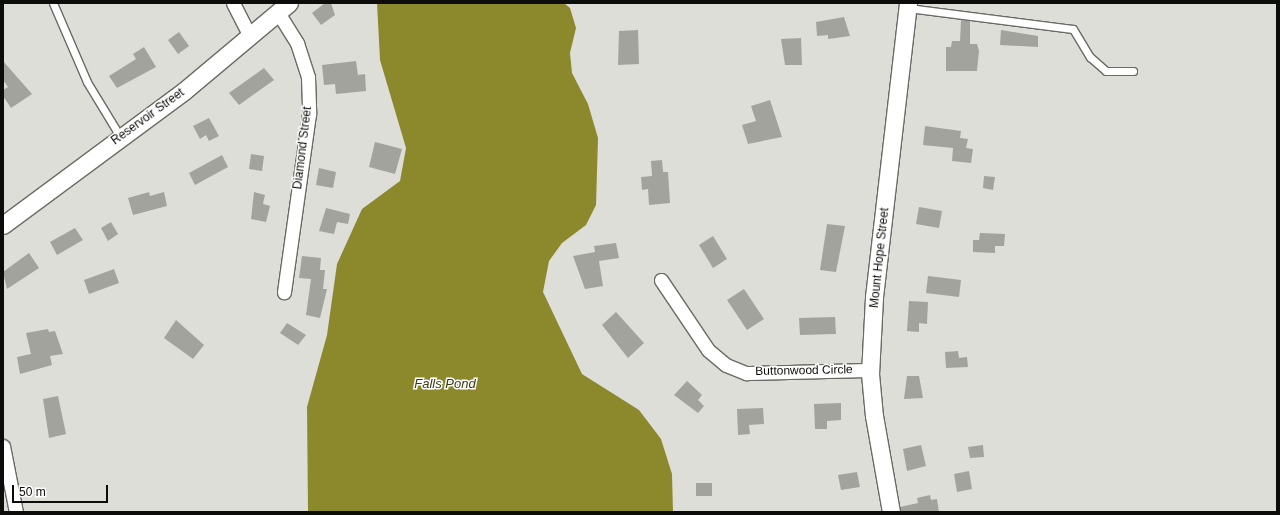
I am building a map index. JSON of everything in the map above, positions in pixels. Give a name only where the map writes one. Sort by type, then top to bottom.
[{"type":"street","points":[[233,3],[249,35]]},
{"type":"street","name":"Mount Hope Street","points":[[891,512],[874,416],[870,370],[874,297],[908,6]]},
{"type":"street","name":"Reservoir Street","points":[[3,225],[184,91],[283,7]]},
{"type":"street","name":"Diamond Street","points":[[283,7],[308,76],[309,114],[284,292]]},
{"type":"street","name":"Buttonwood Circle","points":[[661,280],[708,350],[726,365],[746,372],[870,370]]},
{"type":"street","points":[[3,446],[16,512]]},
{"type":"lane","points":[[53,3],[87,82],[121,138]]},
{"type":"lane","points":[[908,6],[1073,29],[1090,57],[1106,71],[1133,71]]},
{"type":"water","name":"Falls Pond","points":[[377,3],[564,3],[570,8],[576,28],[570,53],[572,73],[588,104],[598,138],[596,205],[586,225],[562,243],[549,261],[543,292],[582,374],[639,410],[661,439],[672,474],[673,512],[308,512],[307,407],[327,335],[337,264],[362,209],[400,181],[406,148],[380,60]]},
{"type":"building","points":[[325,3],[331,3],[335,15],[321,25],[312,13]]},
{"type":"building","points":[[844,17],[850,36],[828,39],[828,35],[817,36],[816,22]]},
{"type":"building","points":[[961,20],[970,21],[970,44],[977,44],[979,51],[977,71],[946,71],[946,47],[951,47],[952,41],[960,41]]},
{"type":"building","points":[[638,30],[639,64],[618,65],[619,31]]},
{"type":"building","points":[[1001,30],[1038,36],[1038,47],[1000,45]]},
{"type":"building","points":[[179,32],[189,46],[178,54],[168,40]]},
{"type":"building","points":[[801,38],[802,65],[785,65],[781,39]]},
{"type":"building","points":[[144,47],[156,67],[117,88],[109,76],[136,59],[133,54]]},
{"type":"building","points":[[3,61],[32,94],[11,108],[3,96],[3,90],[8,87],[3,80]]},
{"type":"building","points":[[356,61],[358,75],[365,74],[366,91],[336,94],[335,84],[324,85],[322,65]]},
{"type":"building","points":[[264,68],[274,80],[239,105],[229,93]]},
{"type":"building","points":[[770,100],[782,137],[748,144],[742,125],[756,121],[751,106]]},
{"type":"building","points":[[209,118],[219,136],[209,141],[206,135],[200,139],[193,126]]},
{"type":"building","points":[[925,126],[961,131],[960,138],[968,139],[966,148],[973,149],[971,163],[952,161],[953,148],[923,145]]},
{"type":"building","points":[[375,142],[402,149],[395,174],[369,167]]},
{"type":"building","points":[[251,154],[264,156],[262,171],[249,169]]},
{"type":"building","points":[[222,155],[228,167],[195,185],[189,173]]},
{"type":"building","points":[[662,160],[663,172],[668,172],[670,203],[649,205],[648,189],[642,190],[641,177],[652,176],[651,161]]},
{"type":"building","points":[[319,168],[336,172],[333,188],[316,185]]},
{"type":"building","points":[[984,176],[995,177],[993,190],[983,188]]},
{"type":"building","points":[[149,192],[150,196],[164,192],[167,206],[133,215],[128,198]]},
{"type":"building","points":[[254,192],[265,195],[263,204],[270,206],[266,222],[251,219]]},
{"type":"building","points":[[919,207],[942,211],[939,228],[916,224]]},
{"type":"building","points":[[326,208],[350,214],[348,224],[337,222],[334,234],[319,231]]},
{"type":"building","points":[[111,222],[118,234],[108,241],[101,228]]},
{"type":"building","points":[[827,224],[845,226],[836,272],[820,270]]},
{"type":"building","points":[[75,228],[83,240],[57,255],[50,242]]},
{"type":"building","points":[[980,233],[1005,234],[1004,246],[995,246],[995,253],[973,252],[973,240],[979,240]]},
{"type":"building","points":[[713,236],[727,259],[713,268],[699,245]]},
{"type":"building","points":[[616,243],[619,258],[599,261],[603,286],[585,289],[573,256],[595,252],[594,246]]},
{"type":"building","points":[[29,253],[39,268],[7,289],[3,272]]},
{"type":"building","points":[[302,256],[321,258],[320,270],[325,270],[323,289],[327,289],[320,318],[306,315],[311,279],[299,278]]},
{"type":"building","points":[[114,269],[119,283],[89,294],[84,280]]},
{"type":"building","points":[[928,276],[961,280],[959,297],[926,293]]},
{"type":"building","points":[[744,289],[764,319],[747,330],[727,300]]},
{"type":"building","points":[[909,301],[928,302],[927,324],[919,323],[919,332],[907,331]]},
{"type":"building","points":[[616,312],[644,343],[628,358],[602,325]]},
{"type":"building","points":[[835,317],[836,334],[800,335],[799,318]]},
{"type":"building","points":[[176,320],[204,345],[193,359],[164,338]]},
{"type":"building","points":[[287,323],[306,335],[298,345],[280,333]]},
{"type":"building","points":[[48,329],[49,332],[55,331],[63,354],[50,356],[52,365],[20,374],[17,357],[31,354],[26,333]]},
{"type":"building","points":[[958,351],[959,358],[967,357],[968,367],[946,368],[945,352]]},
{"type":"building","points":[[907,376],[919,376],[923,398],[904,399]]},
{"type":"building","points":[[687,381],[702,395],[698,400],[704,406],[698,413],[674,395]]},
{"type":"building","points":[[58,396],[66,434],[49,438],[43,399]]},
{"type":"building","points":[[841,403],[841,420],[827,421],[827,429],[815,429],[814,404]]},
{"type":"building","points":[[763,408],[764,424],[749,425],[750,434],[738,435],[737,409]]},
{"type":"building","points":[[921,445],[926,466],[907,471],[903,449]]},
{"type":"building","points":[[983,445],[984,457],[970,458],[968,447]]},
{"type":"building","points":[[969,471],[972,489],[957,492],[954,474]]},
{"type":"building","points":[[857,472],[860,487],[841,490],[838,475]]},
{"type":"building","points":[[696,483],[712,483],[712,496],[696,496]]},
{"type":"building","points":[[930,495],[931,500],[937,499],[939,512],[901,512],[900,507],[918,503],[917,498]]}]
